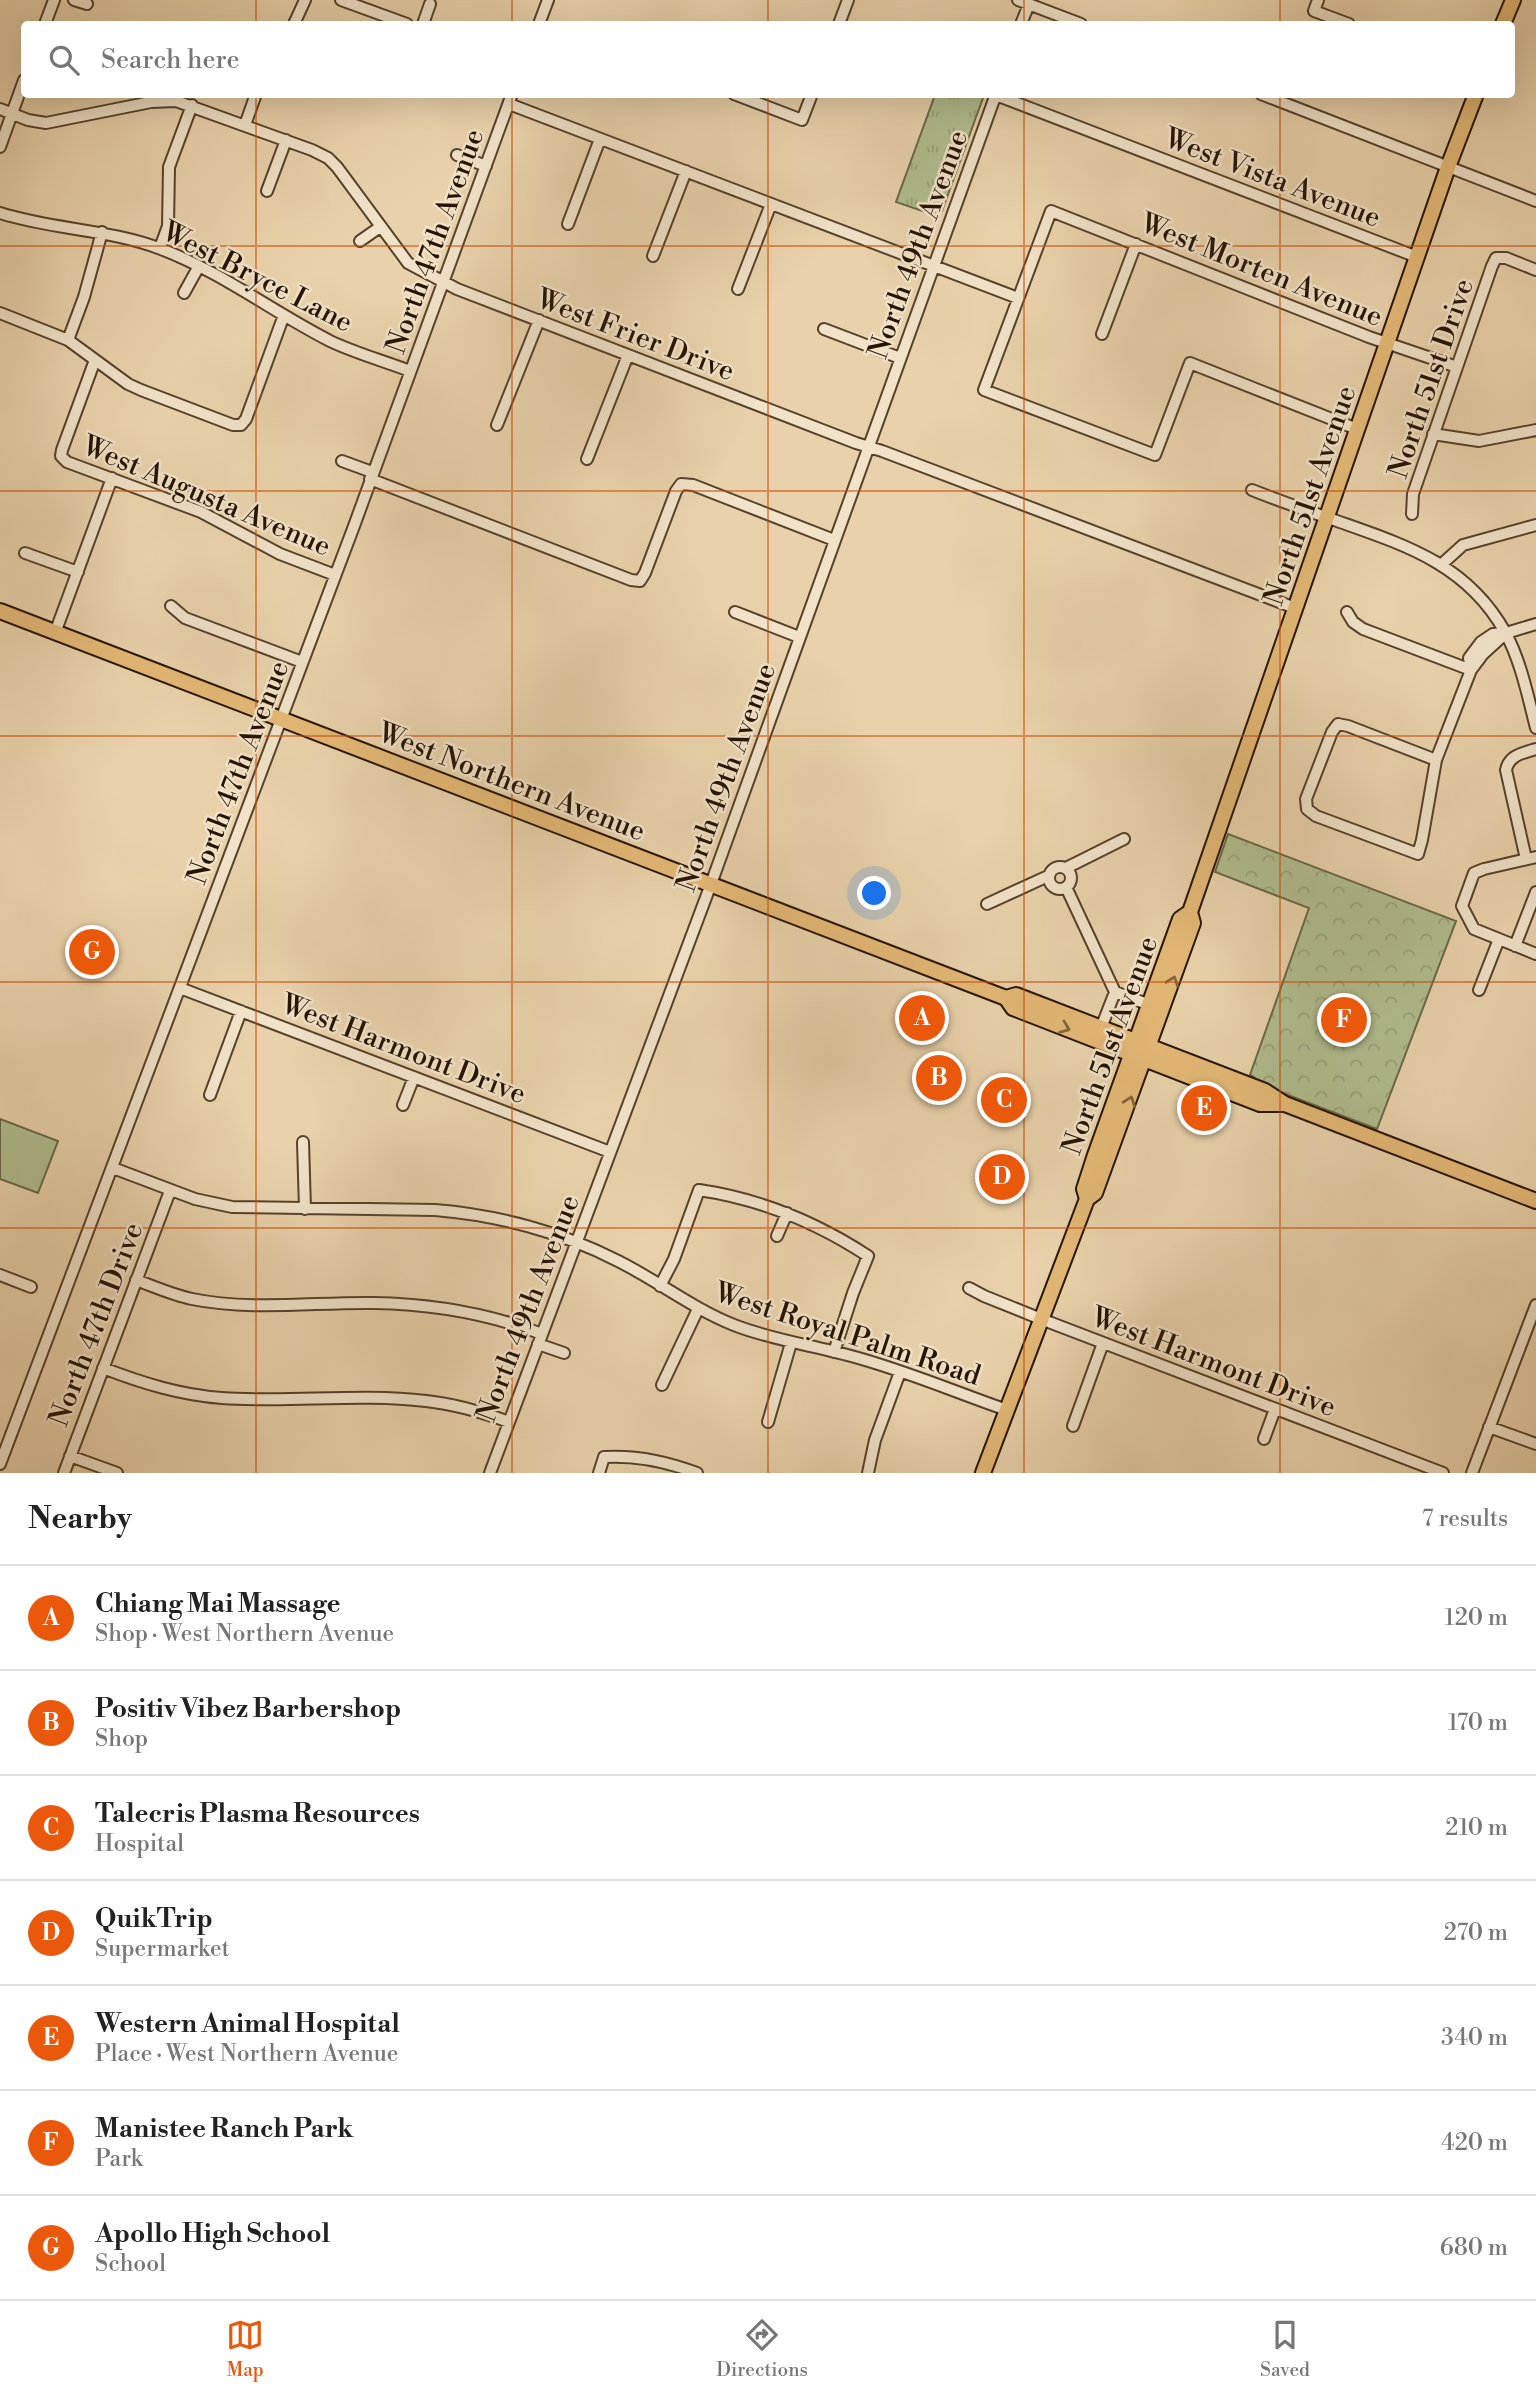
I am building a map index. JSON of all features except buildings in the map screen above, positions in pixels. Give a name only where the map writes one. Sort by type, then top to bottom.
[{"type":"main road","points":[[1504,21],[1513,0]]},
{"type":"main road","name":"North 51st Avenue","points":[[983,1473],[1087,1199],[1084,1189],[1193,923],[1190,912],[1448,167],[1474,98]]},
{"type":"main road","name":"West Northern Avenue","points":[[0,611],[1006,998],[1013,1008],[1141,1050]]},
{"type":"main road","name":"North 51st Avenue","points":[[1141,1050],[1150,1005],[1180,919],[1190,912]]},
{"type":"main road","name":"West Northern Avenue","points":[[1006,998],[1016,995],[1101,1028],[1141,1050],[1261,1104],[1285,1104],[1536,1201]]},
{"type":"street","points":[[46,21],[54,0]]},
{"type":"street","points":[[74,0],[87,5]]},
{"type":"street","points":[[295,21],[304,0]]},
{"type":"street","points":[[341,0],[397,21]]},
{"type":"street","points":[[540,21],[548,0]]},
{"type":"street","points":[[840,21],[848,0]]},
{"type":"street","points":[[1021,21],[1023,2],[1073,21]]},
{"type":"street","points":[[424,21],[430,4]]},
{"type":"street","points":[[1316,6],[1344,21]]},
{"type":"street","points":[[0,147],[21,88]]},
{"type":"street","points":[[245,125],[255,98]]},
{"type":"street","points":[[744,98],[802,120],[810,98]]},
{"type":"street","name":"North 49th Avenue","points":[[489,1473],[711,884],[995,98]]},
{"type":"street","name":"West Vista Avenue","points":[[1004,98],[1417,257]]},
{"type":"street","points":[[1271,98],[1536,201]]},
{"type":"street","points":[[511,99],[600,139],[1018,299],[984,390],[1155,454],[1189,363],[1357,429]]},
{"type":"street","name":"North 47th Avenue","points":[[0,1464],[282,718],[511,99]]},
{"type":"street","name":"West Frier Drive","points":[[0,109],[46,124],[150,102],[176,101],[312,150],[328,158],[337,167],[408,263],[457,289],[1295,608]]},
{"type":"street","points":[[160,248],[168,226],[169,167],[192,105]]},
{"type":"street","points":[[568,224],[600,139]]},
{"type":"street","points":[[267,191],[286,140]]},
{"type":"street","points":[[457,155],[486,166]]},
{"type":"street","points":[[653,256],[686,171]]},
{"type":"street","points":[[738,289],[771,204]]},
{"type":"street","name":"West Morten Avenue","points":[[1018,299],[1051,211],[1457,368]]},
{"type":"street","name":"West Bryce Lane","points":[[0,213],[26,220],[102,232],[160,248],[199,266],[337,344],[410,371]]},
{"type":"street","points":[[359,241],[380,227]]},
{"type":"street","points":[[68,340],[84,297],[102,232]]},
{"type":"street","points":[[1102,334],[1136,244]]},
{"type":"street","name":"North 51st Drive","points":[[1412,514],[1413,494],[1496,258],[1506,258],[1536,270]]},
{"type":"street","points":[[184,293],[199,266]]},
{"type":"street","points":[[0,313],[68,340],[128,384],[233,425],[241,425],[246,419],[284,315]]},
{"type":"street","points":[[497,425],[538,320]]},
{"type":"street","points":[[824,329],[901,358]]},
{"type":"street","points":[[587,459],[628,355]]},
{"type":"street","name":"West Augusta Avenue","points":[[95,360],[61,456],[67,462],[218,519],[280,554],[335,575]]},
{"type":"street","points":[[1433,434],[1479,441],[1536,430]]},
{"type":"street","points":[[342,461],[371,476],[631,580],[640,581],[645,573],[681,484],[693,485],[834,540]]},
{"type":"street","points":[[55,633],[112,478]]},
{"type":"street","points":[[1252,490],[1410,548],[1442,564],[1480,597],[1506,633],[1520,670],[1535,724]]},
{"type":"street","points":[[1442,564],[1456,549],[1464,545],[1536,525]]},
{"type":"street","points":[[25,553],[78,572]]},
{"type":"street","points":[[170,606],[185,618],[302,663]]},
{"type":"street","points":[[734,612],[799,637]]},
{"type":"street","points":[[1347,612],[1353,622],[1363,629],[1471,670]]},
{"type":"street","points":[[1436,760],[1338,724],[1332,732],[1306,799],[1307,809],[1316,816],[1418,854],[1436,760],[1471,670],[1469,658],[1481,642],[1493,634],[1536,624]]},
{"type":"street","points":[[1536,749],[1514,756],[1506,770],[1533,859],[1474,873],[1462,906],[1474,929],[1536,954]]},
{"type":"street","points":[[987,904],[1048,876],[1055,867],[1066,868],[1124,839]]},
{"type":"street","points":[[1048,876],[1052,886],[1059,889],[1066,887],[1071,877],[1066,868]]},
{"type":"street","points":[[1066,887],[1115,992],[1150,1005]]},
{"type":"street","points":[[1515,946],[1536,892]]},
{"type":"street","points":[[1479,990],[1499,939]]},
{"type":"street","name":"West Harmont Drive","points":[[180,988],[610,1152]]},
{"type":"street","points":[[1101,1028],[1115,992]]},
{"type":"street","points":[[210,1095],[241,1011]]},
{"type":"street","points":[[403,1105],[414,1077]]},
{"type":"street","points":[[303,1142],[305,1209]]},
{"type":"street","name":"West Royal Palm Road","points":[[113,1168],[214,1205],[462,1212],[521,1225],[617,1260],[698,1308],[753,1332],[900,1372],[1007,1410]]},
{"type":"street","points":[[660,1286],[674,1259],[699,1190],[732,1196],[786,1213],[826,1230],[868,1256],[834,1352]]},
{"type":"street","name":"North 47th Drive","points":[[64,1473],[170,1191]]},
{"type":"street","points":[[777,1237],[786,1213]]},
{"type":"street","points":[[0,1275],[30,1287]]},
{"type":"street","points":[[136,1280],[192,1299],[230,1304],[373,1303],[444,1307],[489,1316],[564,1353]]},
{"type":"street","name":"West Harmont Drive","points":[[969,1288],[1041,1319],[1443,1473]]},
{"type":"street","points":[[1472,1473],[1536,1305]]},
{"type":"street","points":[[662,1385],[698,1308]]},
{"type":"street","points":[[768,1422],[791,1343]]},
{"type":"street","points":[[1073,1426],[1103,1343]]},
{"type":"street","points":[[103,1367],[147,1384],[200,1396],[425,1401],[469,1409],[509,1422]]},
{"type":"street","points":[[868,1473],[875,1440],[900,1372]]},
{"type":"street","points":[[1264,1439],[1275,1409]]},
{"type":"street","points":[[1489,1427],[1536,1444]]},
{"type":"street","points":[[70,1456],[117,1473]]},
{"type":"street","points":[[599,1473],[604,1457],[650,1460],[693,1472]]},
{"type":"green space","points":[[934,98],[983,98],[942,211],[939,210],[937,216],[896,202]]},
{"type":"green space","points":[[1228,834],[1456,921],[1377,1129],[1259,1084],[1250,1075],[1309,908],[1215,872]]},
{"type":"green space","points":[[0,1119],[58,1141],[38,1193],[0,1179]]},
{"type":"place","name":"Apollo High School","points":[[92,952]]},
{"type":"place","name":"Chiang Mai Massage","points":[[922,1018]]},
{"type":"place","name":"Manistee Ranch Park","points":[[1344,1020]]},
{"type":"place","name":"Positiv Vibez Barbershop","points":[[939,1078]]},
{"type":"place","name":"Talecris Plasma Resources","points":[[1004,1100]]},
{"type":"place","name":"Western Animal Hospital","points":[[1204,1108]]},
{"type":"place","name":"QuikTrip","points":[[1002,1177]]}]
